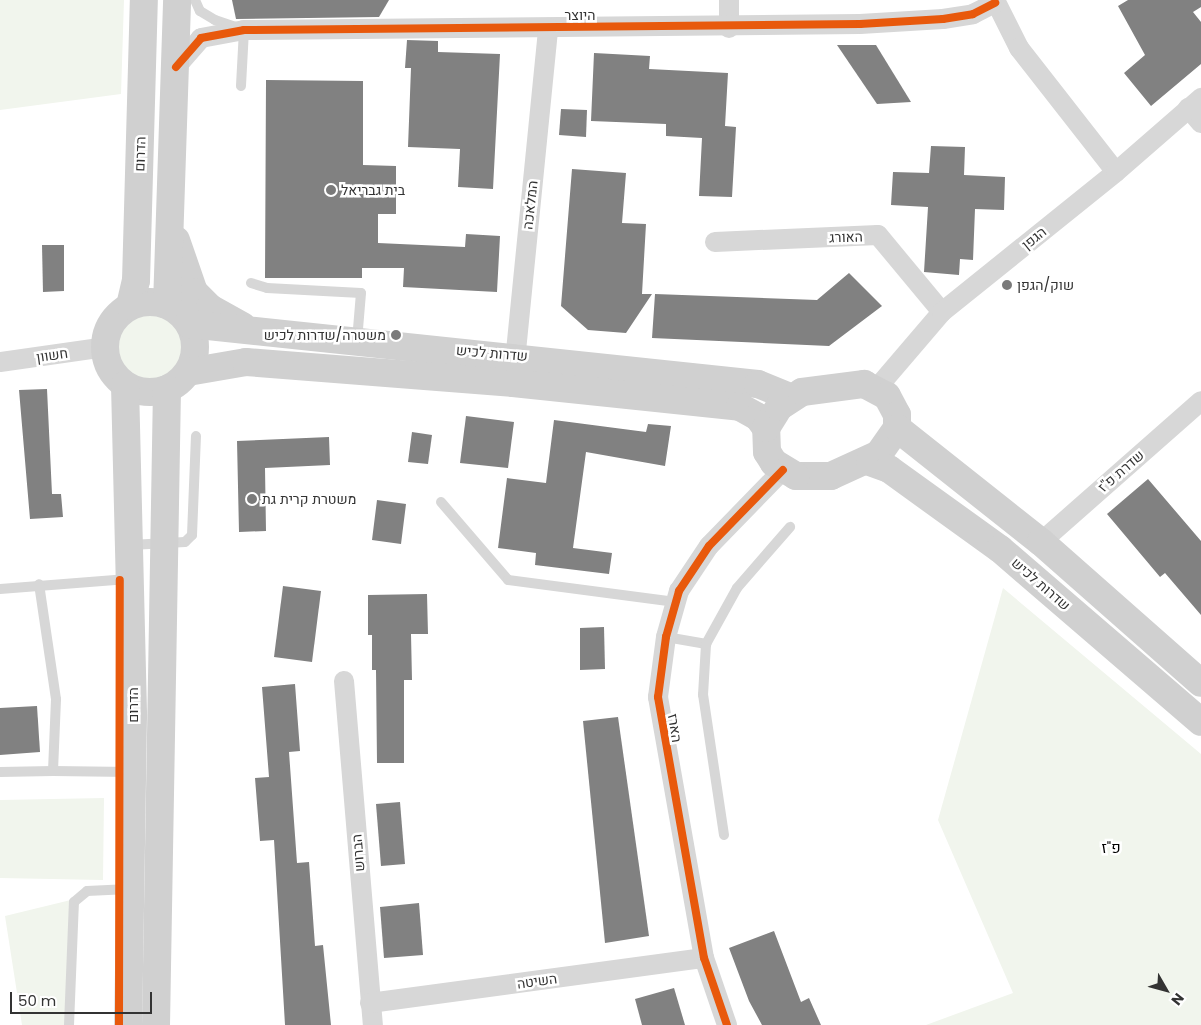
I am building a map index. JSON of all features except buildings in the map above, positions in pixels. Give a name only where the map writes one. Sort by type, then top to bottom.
[{"type":"main road","name":"הדרום","points":[[130,306],[136,281],[144,0]]},
{"type":"main road","points":[[167,305],[177,0]]},
{"type":"main road","points":[[169,215],[194,292],[210,308],[259,334]]},
{"type":"main road","points":[[167,305],[189,324],[195,353],[178,381],[146,392],[125,385],[107,362],[105,347],[112,323],[130,306],[167,305]]},
{"type":"main road","name":"שדרות לכיש","points":[[189,324],[259,334],[516,355],[758,384],[791,397]]},
{"type":"main road","name":"שדרות לכיש","points":[[178,381],[246,362],[513,382],[740,407],[758,417],[766,428]]},
{"type":"main road","name":"הדרום","points":[[156,1025],[163,543],[178,381]]},
{"type":"main road","points":[[897,428],[870,462],[831,476],[796,476],[783,470],[767,452],[766,428],[791,397],[834,385],[864,384],[877,388],[893,405],[897,428],[1041,542],[1201,683]]},
{"type":"main road","name":"הדרום","points":[[125,385],[131,545],[132,772],[128,1025]]},
{"type":"main road","name":"שדרות לכיש","points":[[870,462],[889,469],[1000,549],[1201,722]]},
{"type":"street","points":[[729,0],[729,28]]},
{"type":"street","name":"היוצר","points":[[176,67],[201,38],[244,30],[729,28],[943,10],[973,14],[997,1]]},
{"type":"street","points":[[997,1],[1019,48],[1116,172]]},
{"type":"street","name":"המלאכה","points":[[513,382],[548,28]]},
{"type":"street","points":[[1195,103],[1201,123]]},
{"type":"street","name":"הגפן","points":[[877,388],[942,312],[1116,172],[1195,103]]},
{"type":"street","name":"האורג","points":[[715,242],[878,235],[942,312]]},
{"type":"street","name":"חשוון","points":[[0,362],[105,347]]},
{"type":"street","name":"שדרת פ\"ז","points":[[1041,542],[1201,401]]},
{"type":"street","name":"הארז","points":[[727,1025],[704,958],[658,697],[666,637],[676,602],[709,546],[783,470]]},
{"type":"street","name":"הברוש","points":[[344,681],[370,1003],[374,1025]]},
{"type":"street","name":"השיטה","points":[[370,1003],[704,958]]},
{"type":"lane","points":[[195,0],[200,11],[215,20],[244,30],[241,86]]},
{"type":"lane","points":[[252,283],[266,288],[361,293],[357,342]]},
{"type":"lane","points":[[131,545],[185,542],[192,535],[196,436]]},
{"type":"lane","points":[[440,502],[508,580],[676,602]]},
{"type":"lane","points":[[724,835],[703,695],[706,644],[737,588],[790,527]]},
{"type":"lane","points":[[0,589],[39,584],[131,579]]},
{"type":"lane","points":[[39,584],[56,699],[53,771]]},
{"type":"lane","points":[[666,637],[706,644]]},
{"type":"lane","points":[[0,772],[132,772]]},
{"type":"lane","points":[[69,1025],[74,902],[87,891],[130,889]]},
{"type":"shaded area","points":[[0,0],[124,0],[121,94],[0,110]]},
{"type":"shaded area","points":[[149,314],[162,317],[173,324],[180,335],[183,348],[180,361],[173,372],[162,379],[149,382],[136,379],[125,372],[118,361],[115,348],[118,335],[125,324],[136,317]]},
{"type":"shaded area","points":[[1003,588],[1201,754],[1201,1025],[926,1025],[1013,993],[938,820]]},
{"type":"shaded area","points":[[104,798],[103,880],[0,878],[0,800]]},
{"type":"shaded area","points":[[79,898],[71,1025],[22,1025],[5,916]]},
{"type":"cycle path","points":[[176,67],[201,38],[244,30],[860,24],[943,19],[973,14],[995,3]]},
{"type":"cycle path","points":[[727,1025],[704,958],[658,697],[666,637],[679,591],[709,546],[783,470]]},
{"type":"cycle path","points":[[119,1025],[120,580]]},
{"type":"place","name":"בית גבריאל","points":[[331,190]]},
{"type":"place","name":"שוק/הגפן","points":[[1007,285]]},
{"type":"place","name":"משטרה/שדרות לכיש","points":[[396,335]]},
{"type":"place","name":"משטרת קרית גת","points":[[252,499]]},
{"type":"district","name":"פ\"ז","points":[[1111,848]]}]
